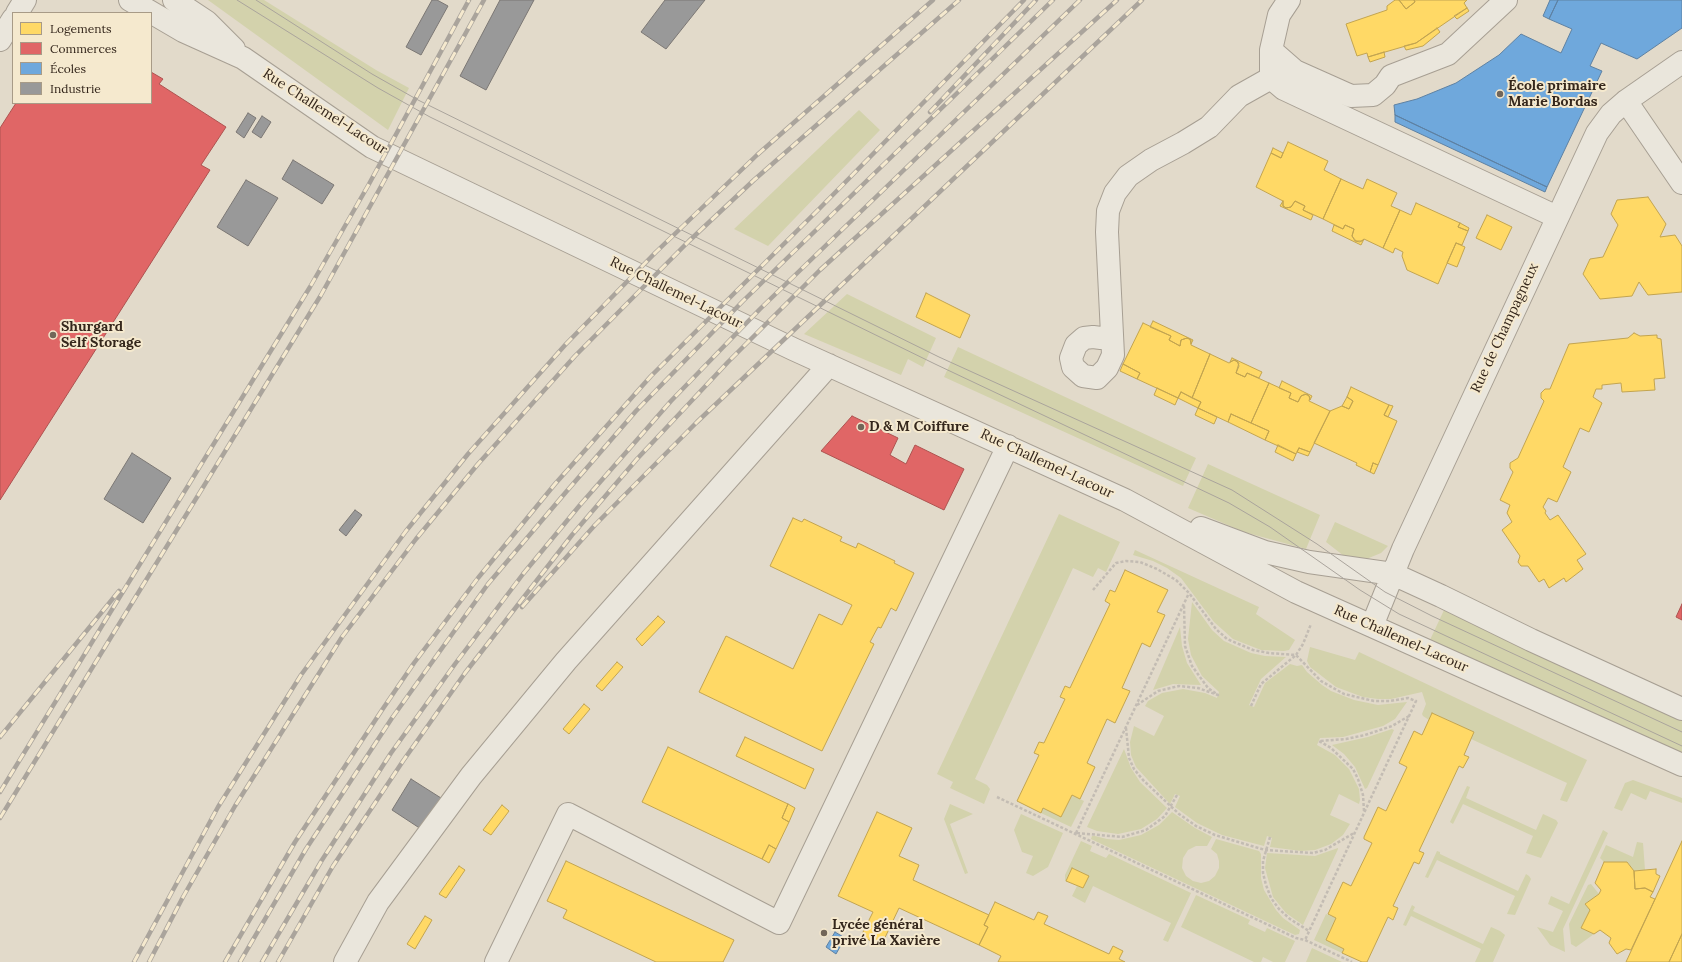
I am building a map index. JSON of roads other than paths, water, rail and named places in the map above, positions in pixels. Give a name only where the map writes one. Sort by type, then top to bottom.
[{"type":"street","points":[[18,12],[25,0]]},
{"type":"street","name":"Rue Challemel-Lacour","points":[[130,0],[151,12]]},
{"type":"street","name":"Rue Challemel-Lacour","points":[[174,0],[207,22],[243,58]]},
{"type":"street","points":[[1289,0],[1279,15],[1271,50],[1271,78],[1284,89],[1556,217]]},
{"type":"street","points":[[1271,50],[1295,71],[1351,96],[1373,95],[1385,86],[1391,76],[1448,54],[1506,0]]},
{"type":"street","name":"Rue Challemel-Lacour","points":[[152,13],[183,31],[243,58],[372,147],[829,365],[1125,500],[1296,592],[1682,765]]},
{"type":"street","points":[[0,40],[12,22]]},
{"type":"street","name":"Rue de Champagneux","points":[[1372,626],[1403,549],[1556,217],[1597,133],[1611,114],[1626,101],[1682,62]]},
{"type":"street","points":[[1101,338],[1084,338],[1076,345],[1071,358],[1073,367],[1083,376],[1097,378],[1107,368],[1113,355],[1107,232],[1108,211],[1115,193],[1128,176],[1151,160],[1209,127],[1239,96],[1271,78]]},
{"type":"street","points":[[1626,101],[1682,182]]},
{"type":"street","points":[[345,962],[378,902],[471,776],[566,661],[829,365]]},
{"type":"street","points":[[496,962],[568,814],[779,923],[1008,446]]},
{"type":"street","name":"Rue Challemel-Lacour","points":[[1125,500],[1265,552],[1324,565],[1393,574],[1531,640],[1682,709]]},
{"type":"tram line","points":[[237,0],[378,88],[430,117],[935,364],[1229,503],[1270,527],[1360,590],[1399,614],[1682,746]]},
{"type":"tram line","points":[[256,0],[372,74],[418,100],[939,357],[1232,490],[1317,544],[1385,592],[1432,616],[1682,732]]},
{"type":"railway","points":[[0,792],[310,287],[369,184],[469,0]]},
{"type":"railway","points":[[0,818],[321,295],[484,0]]},
{"type":"railway","points":[[134,962],[218,807],[301,675],[406,531],[468,454],[566,344],[656,252],[757,155],[933,0]]},
{"type":"railway","points":[[149,962],[183,897],[235,806],[342,637],[416,539],[478,464],[575,356],[689,241],[754,180],[959,0]]},
{"type":"railway","points":[[225,962],[295,842],[414,663],[478,578],[555,484],[651,376],[819,209],[1024,0]]},
{"type":"railway","points":[[930,112],[1036,0]]},
{"type":"railway","points":[[240,962],[306,849],[392,718],[488,584],[636,411],[743,301],[1053,0]]},
{"type":"railway","points":[[262,962],[322,860],[391,753],[455,664],[523,574],[580,505],[671,401],[760,309],[1080,0]]},
{"type":"railway","points":[[278,962],[333,866],[403,761],[465,673],[572,535],[637,459],[728,362],[820,270],[1117,0]]},
{"type":"railway","points":[[522,607],[595,525],[697,422],[1142,0]]},
{"type":"railway","points":[[0,737],[119,591]]},
{"type":"place","name":"École primaire Marie Bordas","points":[[1500,94]]},
{"type":"place","name":"Shurgard Self Storage","points":[[53,335]]},
{"type":"place","name":"D & M Coiffure","points":[[861,427]]},
{"type":"place","name":"Lycée général privé La Xavière","points":[[824,933]]}]
